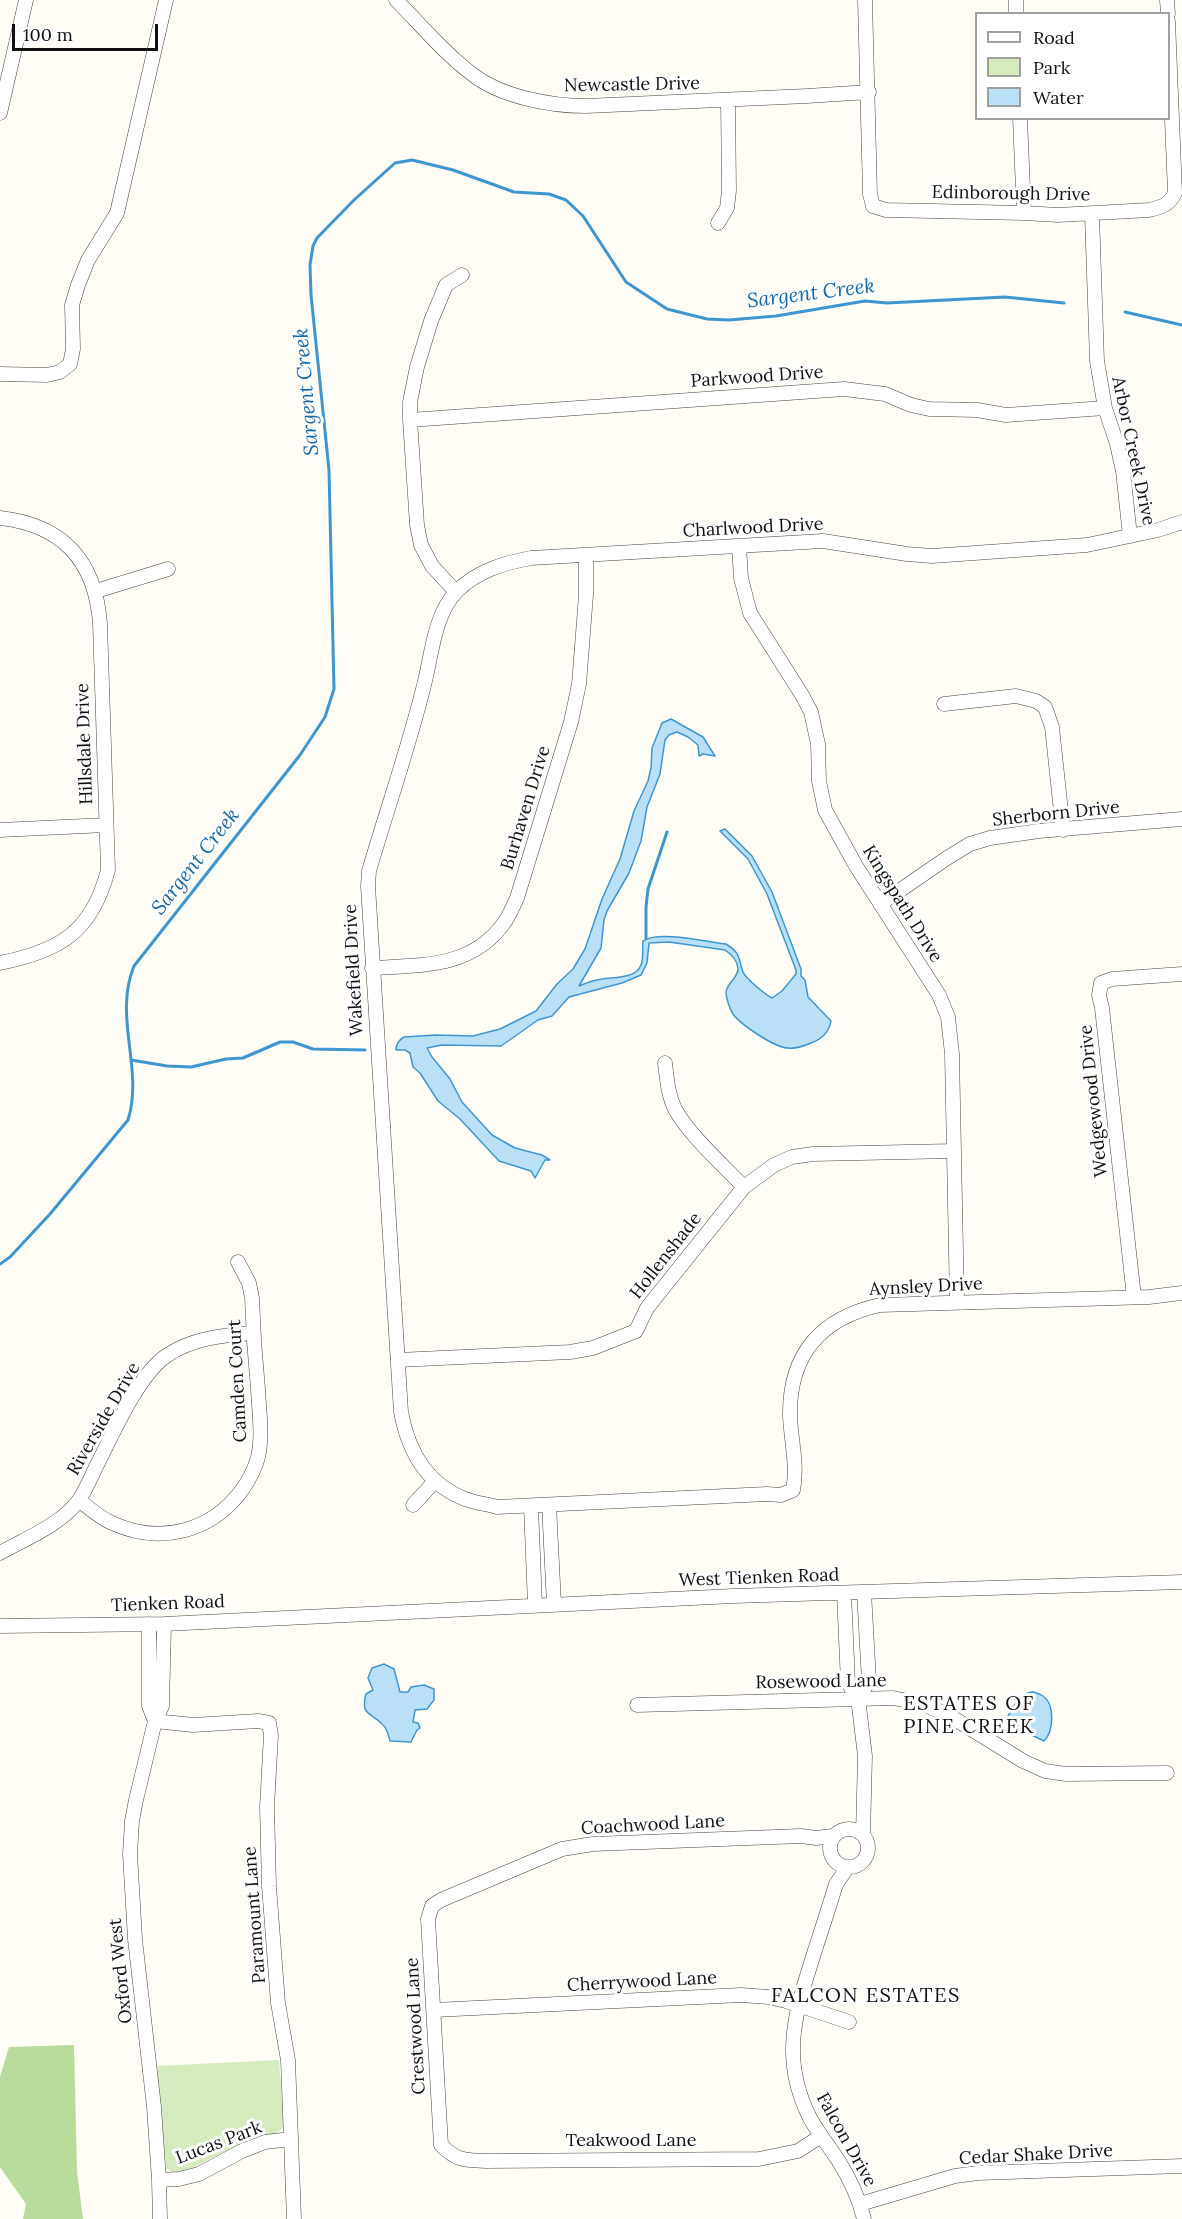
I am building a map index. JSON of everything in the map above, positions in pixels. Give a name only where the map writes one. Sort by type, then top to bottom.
[{"type":"street","points":[[0,112],[26,0]]},
{"type":"street","points":[[0,375],[47,375],[60,372],[70,364],[72,305],[88,260],[117,213],[166,0]]},
{"type":"street","name":"Newcastle Drive","points":[[396,0],[473,75],[488,84],[534,100],[554,104],[586,106],[869,92]]},
{"type":"street","name":"Edinborough Drive","points":[[865,0],[870,194],[873,206],[886,210],[1058,215],[1161,208],[1170,203],[1174,193],[1170,78]]},
{"type":"street","points":[[718,223],[727,208],[729,191],[728,100]]},
{"type":"street","points":[[1020,120],[1024,213]]},
{"type":"street","name":"Arbor Creek Drive","points":[[1092,214],[1097,361],[1104,408],[1119,453],[1130,536],[1182,522]]},
{"type":"street","points":[[456,591],[432,566],[421,545],[417,525],[410,402],[431,321],[446,285],[462,275]]},
{"type":"street","name":"Parkwood Drive","points":[[410,420],[844,389],[868,390],[885,394],[910,405],[929,409],[977,410],[1006,415],[1104,408]]},
{"type":"street","name":"Hillsdale Drive","points":[[0,518],[24,522],[54,535],[67,545],[87,569],[96,591],[100,623],[108,870],[103,888],[88,919],[71,935],[46,951],[0,963]]},
{"type":"street","name":"Charlwood Drive","points":[[456,591],[481,573],[506,563],[531,558],[823,541],[932,556],[1087,545],[1130,536]]},
{"type":"street","name":"Kingspath Drive","points":[[739,546],[741,578],[750,613],[811,712],[818,744],[819,781],[825,810],[831,825],[939,995],[948,1017],[952,1054],[957,1302]]},
{"type":"street","name":"Burhaven Drive","points":[[372,968],[451,962],[491,939],[505,922],[517,898],[571,722],[579,684],[586,595],[586,555]]},
{"type":"street","points":[[96,591],[168,569]]},
{"type":"street","name":"Wakefield Drive","points":[[435,1481],[412,1452],[404,1432],[400,1412],[368,886],[369,871],[425,680],[431,643],[442,615],[456,591]]},
{"type":"street","points":[[944,704],[1016,696],[1036,701],[1045,707],[1053,727],[1063,830]]},
{"type":"street","name":"Sherborn Drive","points":[[880,904],[970,844],[1002,836],[1182,819]]},
{"type":"street","points":[[0,830],[106,825]]},
{"type":"street","name":"Wedgewood Drive","points":[[1134,1297],[1099,995],[1101,983],[1112,979],[1182,974]]},
{"type":"street","points":[[665,1063],[667,1088],[675,1110],[744,1187]]},
{"type":"street","name":"Hollenshade","points":[[398,1360],[570,1352],[593,1348],[636,1331],[647,1308],[744,1187],[774,1165],[792,1157],[813,1154],[953,1151]]},
{"type":"street","name":"Camden Court","points":[[79,1500],[111,1523],[130,1530],[166,1534],[200,1526],[232,1503],[254,1470],[261,1439],[251,1290],[238,1262]]},
{"type":"street","name":"Aynsley Drive","points":[[435,1481],[466,1500],[497,1507],[781,1495],[793,1490],[796,1477],[790,1415],[792,1389],[797,1370],[816,1338],[834,1322],[857,1310],[880,1305],[1134,1297],[1182,1293]]},
{"type":"street","name":"Riverside Drive","points":[[0,1553],[57,1520],[79,1500],[130,1401],[154,1366],[181,1347],[202,1340],[228,1334],[254,1333]]},
{"type":"street","points":[[413,1505],[435,1481]]},
{"type":"street","points":[[549,1505],[554,1604]]},
{"type":"street","points":[[531,1506],[535,1605]]},
{"type":"street","name":"West Tienken Road","points":[[338,1615],[554,1604],[1182,1582]]},
{"type":"street","points":[[858,1698],[869,1681],[864,1592]]},
{"type":"street","points":[[844,1593],[848,1683],[858,1698],[865,1756],[863,1834],[869,1846],[866,1859],[861,1864],[842,1865],[832,1843],[847,1829],[862,1807]]},
{"type":"street","name":"Tienken Road","points":[[0,1626],[164,1624],[338,1615]]},
{"type":"street","name":"Oxford West","points":[[149,1624],[149,1706],[155,1721]]},
{"type":"street","name":"Oxford West","points":[[160,2219],[154,2107],[135,1939],[130,1854],[132,1821],[155,1721],[162,1706],[164,1624]]},
{"type":"street","name":"Rosewood Lane","points":[[637,1705],[892,1698],[923,1704],[950,1716],[1023,1761],[1045,1771],[1066,1774],[1167,1773]]},
{"type":"street","name":"Paramount Lane","points":[[155,1721],[193,1725],[258,1721],[269,1723],[271,1735],[267,1807],[269,1886],[278,2003],[288,2060],[294,2219]]},
{"type":"street","points":[[847,1829],[863,1834]]},
{"type":"street","name":"Coachwood Lane","points":[[432,1905],[562,1849],[593,1844],[801,1836],[832,1843]]},
{"type":"street","name":"Falcon Drive","points":[[842,1865],[797,2006],[792,2037],[794,2071],[803,2103],[821,2136],[838,2160],[860,2204],[864,2219]]},
{"type":"street","name":"Crestwood Lane","points":[[432,1905],[428,1919],[441,2145]]},
{"type":"street","name":"Cherrywood Lane","points":[[434,2010],[741,1995],[769,1997],[849,2022]]},
{"type":"street","name":"Teakwood Lane","points":[[441,2145],[452,2156],[467,2160],[759,2158],[798,2151],[821,2136]]},
{"type":"street","name":"Lucas Park","points":[[159,2180],[178,2179],[199,2174],[257,2145],[291,2139]]},
{"type":"street","name":"Cedar Shake Drive","points":[[860,2204],[955,2176],[978,2173],[1182,2166]]},
{"type":"green space","points":[[74,2045],[77,2171],[83,2219],[23,2219],[26,2204],[0,2167],[0,2077],[9,2047]]},
{"type":"green space","points":[[279,2060],[284,2127],[276,2133],[248,2140],[194,2167],[174,2173],[166,2168],[157,2066]]},
{"type":"water","points":[[671,719],[703,737],[715,756],[703,754],[699,756],[698,745],[677,732],[669,735],[665,740],[660,774],[647,807],[641,841],[629,873],[607,911],[601,948],[579,986],[596,980],[634,973],[642,962],[643,941],[650,938],[671,937],[726,944],[737,953],[743,972],[756,986],[772,998],[782,991],[796,974],[796,970],[767,894],[748,859],[720,831],[725,829],[752,856],[772,892],[801,969],[801,976],[805,980],[808,997],[831,1021],[830,1025],[822,1037],[797,1048],[775,1044],[750,1029],[732,1012],[726,992],[738,968],[735,959],[729,953],[725,950],[669,942],[649,943],[647,963],[641,975],[622,983],[569,997],[552,1016],[538,1020],[501,1046],[442,1045],[427,1048],[450,1079],[462,1102],[492,1135],[515,1148],[542,1155],[550,1160],[545,1160],[535,1178],[531,1171],[499,1161],[460,1119],[438,1101],[420,1073],[413,1067],[410,1053],[405,1050],[396,1050],[397,1046],[404,1037],[473,1036],[500,1029],[536,1011],[557,984],[573,969],[585,949],[602,899],[620,859],[634,811],[648,781],[652,748],[662,723]]},
{"type":"water","points":[[384,1664],[394,1669],[400,1692],[408,1692],[411,1687],[424,1685],[434,1689],[434,1700],[427,1709],[415,1710],[413,1722],[418,1723],[420,1728],[411,1742],[390,1741],[384,1726],[366,1710],[366,1694],[373,1690],[368,1678],[372,1668]]},
{"type":"water","points":[[1033,1692],[1042,1695],[1050,1705],[1052,1718],[1050,1731],[1044,1741],[1013,1726],[1008,1716],[1021,1697]]},
{"type":"waterway","name":"Sargent Creek","points":[[0,1264],[10,1257],[50,1214],[128,1120],[133,1082],[126,1004],[128,985],[134,966],[300,755],[325,717],[334,689],[329,470],[310,265],[313,246],[317,238],[354,200],[395,163],[412,160],[453,170],[514,192],[549,194],[566,200],[583,216],[626,282],[667,309],[707,319],[729,320],[776,316],[865,301],[887,303],[1005,297],[1064,303]]},
{"type":"waterway","name":"Sargent Creek","points":[[1125,312],[1182,325]]},
{"type":"waterway","points":[[646,938],[648,889],[667,832]]},
{"type":"waterway","points":[[131,1060],[191,1067],[226,1059],[243,1058],[280,1042],[293,1042],[313,1049],[365,1050]]},
{"type":"district","name":"ESTATES OF PINE CREEK","points":[[969,1716]]},
{"type":"district","name":"FALCON ESTATES","points":[[866,1996]]}]
